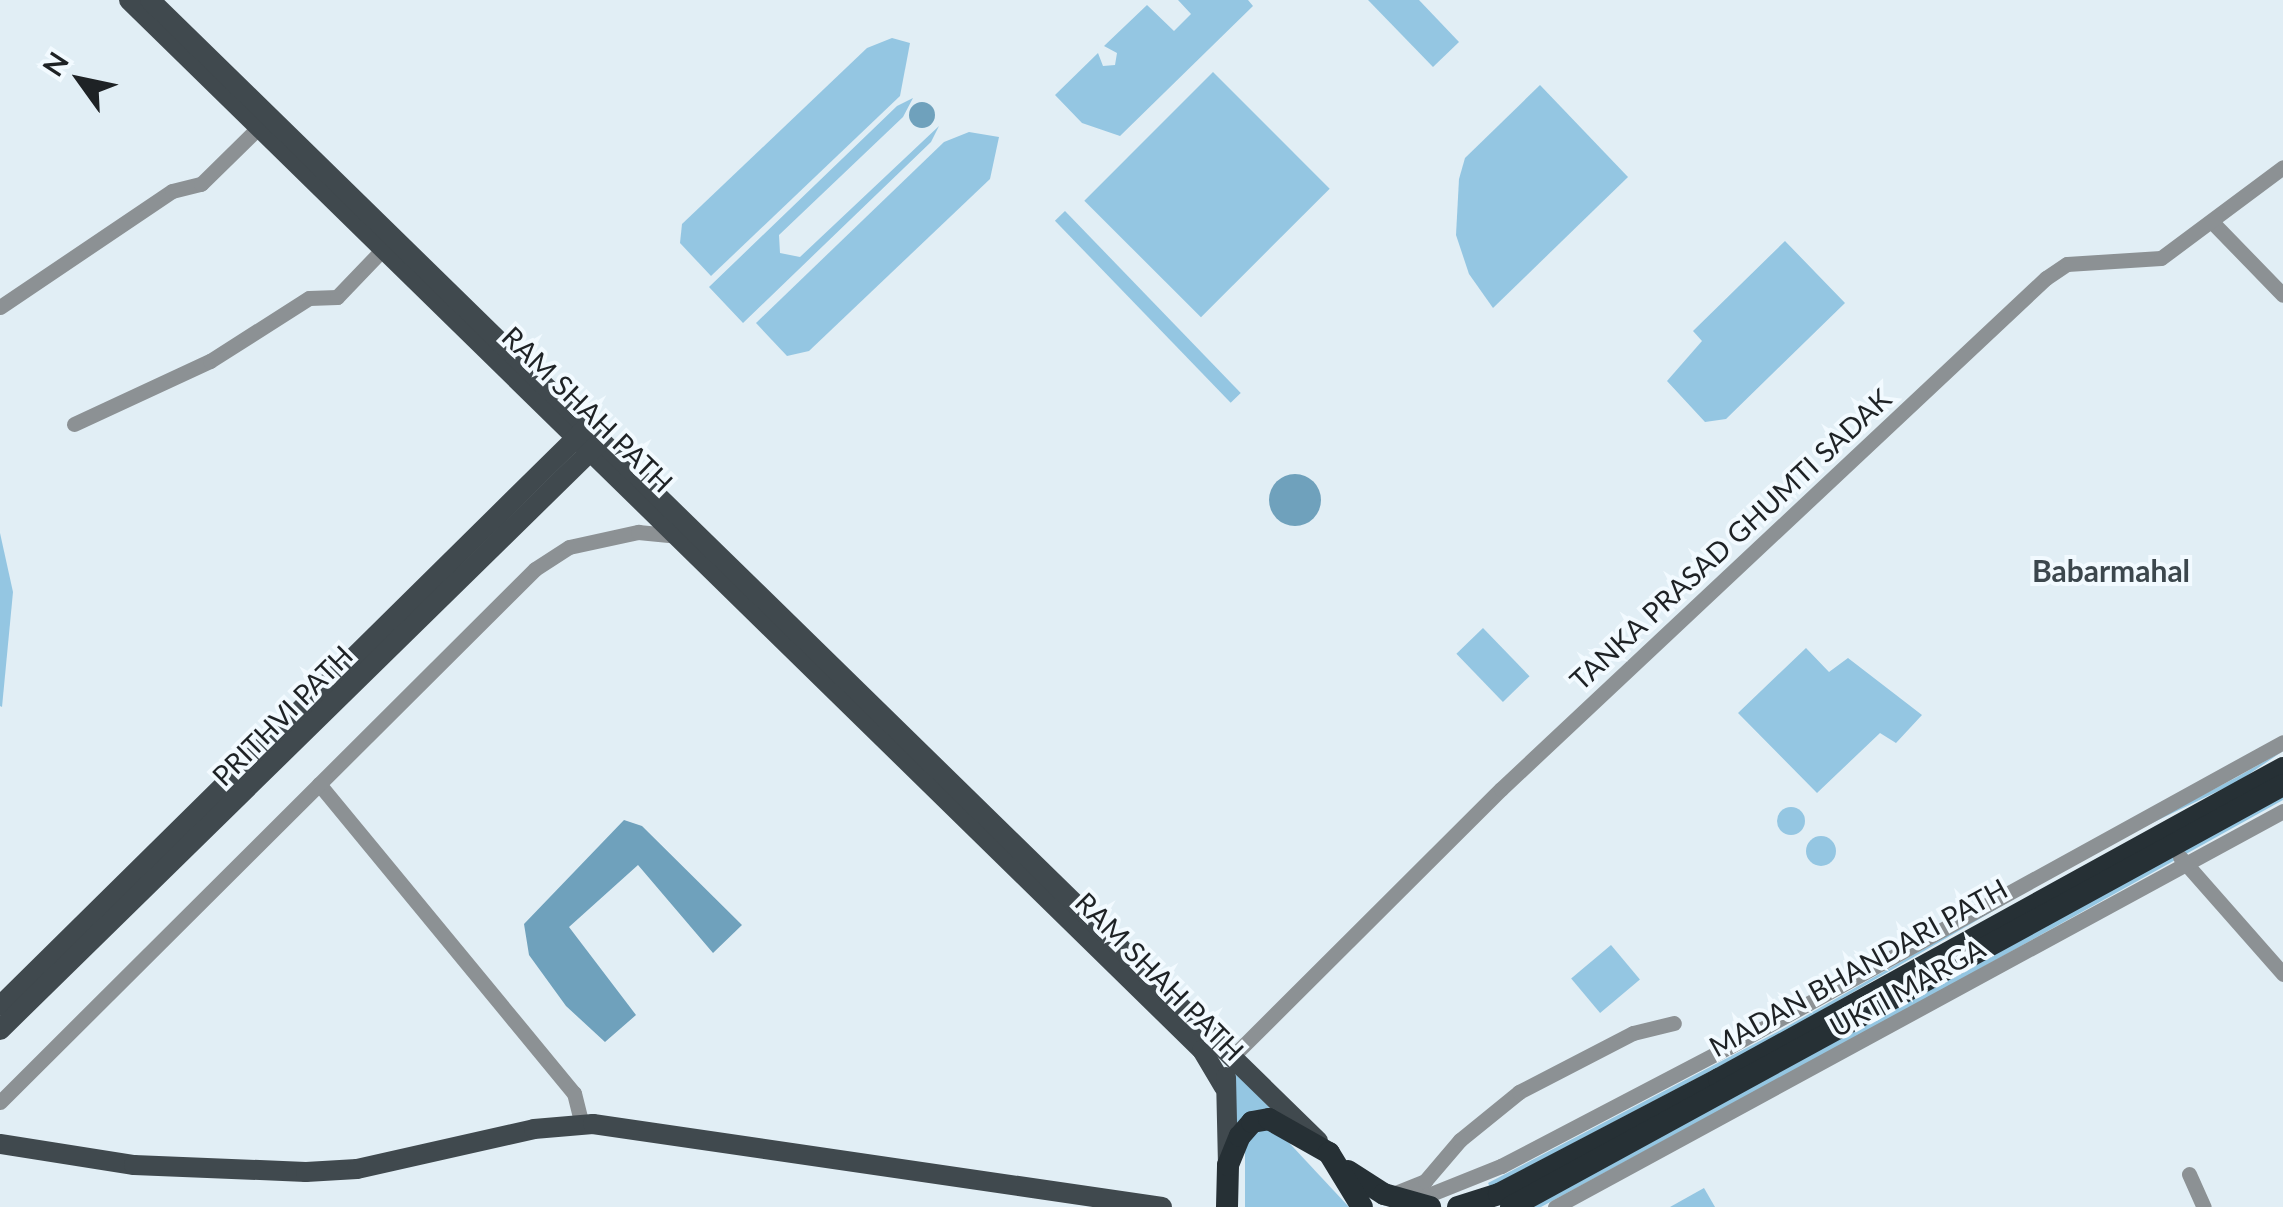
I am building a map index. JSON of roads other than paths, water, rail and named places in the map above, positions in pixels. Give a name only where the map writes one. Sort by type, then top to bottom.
[{"type":"highway","name":"MADAN BHANDARI PATH","points":[[1511,1207],[1731,1092],[2283,768]]},
{"type":"highway","name":"MADAN BHANDARI PATH","points":[[1458,1207],[1499,1194],[2167,837],[2283,785]]},
{"type":"highway","points":[[1228,1207],[1228,1165],[1248,1126],[1264,1118],[1292,1127],[1390,1196],[1430,1207]]},
{"type":"highway","points":[[1333,1158],[1362,1207]]},
{"type":"main road","name":"RAM SHAH PATH","points":[[129,0],[384,248],[590,438],[679,536],[1202,1050],[1224,1087],[1240,1063],[590,438],[150,0]]},
{"type":"main road","name":"PRITHVI PATH","points":[[5,1014],[590,438]]},
{"type":"main road","points":[[1240,1063],[1333,1158]]},
{"type":"main road","points":[[1224,1087],[1228,1165]]},
{"type":"main road","points":[[0,1144],[134,1165],[306,1172],[357,1169],[588,1124],[651,1129],[1162,1207]]},
{"type":"street","points":[[0,306],[172,191],[201,184],[260,126]]},
{"type":"street","name":"TANKA PRASAD GHUMTI SADAK","points":[[1240,1063],[1256,1030],[1528,762],[2046,278],[2066,264],[2160,258],[2213,224],[2283,167]]},
{"type":"street","points":[[2213,224],[2283,295]]},
{"type":"street","points":[[74,424],[210,361],[310,298],[336,297],[384,248]]},
{"type":"street","points":[[0,1102],[550,556],[638,532],[679,536]]},
{"type":"street","points":[[1390,1196],[1432,1197],[1519,1157],[2167,837],[2283,742]]},
{"type":"street","points":[[322,781],[574,1093],[588,1124]]},
{"type":"street","name":"UKTI MARGA","points":[[1555,1207],[2167,837],[2283,812]]},
{"type":"street","points":[[2167,837],[2283,974]]},
{"type":"street","points":[[1390,1196],[1406,1194],[1425,1181],[1460,1140],[1518,1092],[1633,1033],[1674,1023]]},
{"type":"street","points":[[2189,1174],[2204,1207]]},
{"type":"district","name":"Babarmahal","points":[[2111,570]]}]
